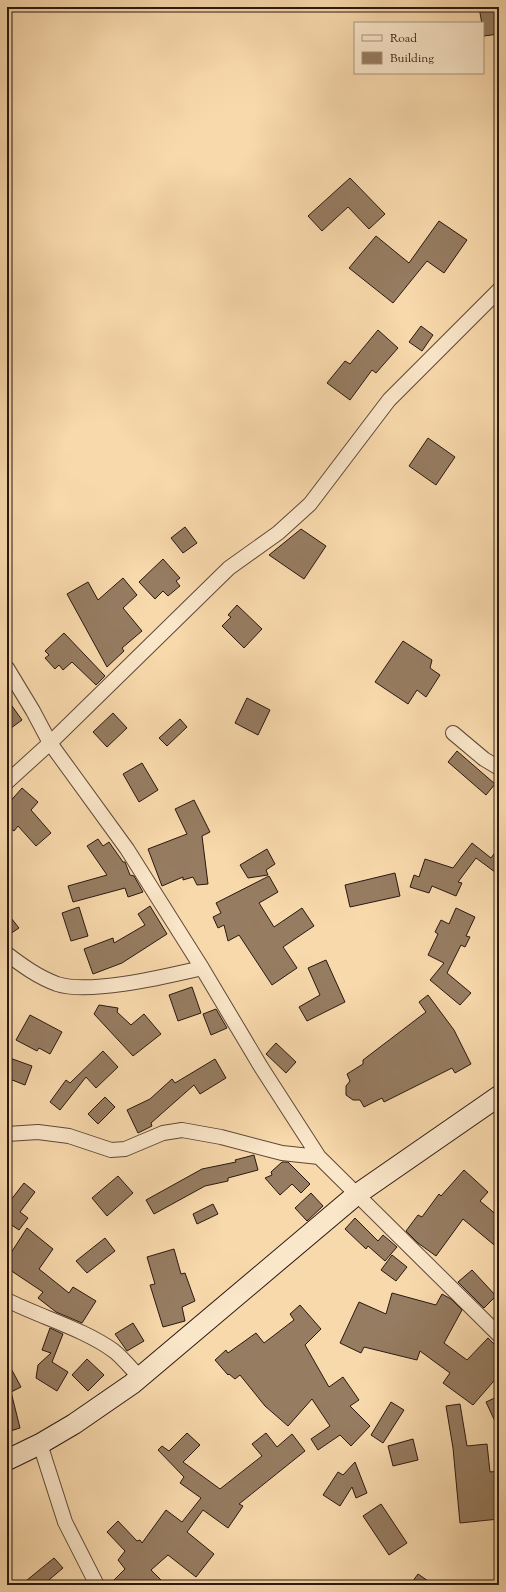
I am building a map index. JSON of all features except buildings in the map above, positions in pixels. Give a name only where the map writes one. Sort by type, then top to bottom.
[{"type":"main road","points":[[7,1460],[40,1444],[74,1424],[140,1377],[356,1195],[499,1096]]},
{"type":"street","points":[[7,782],[50,744],[229,568],[278,534],[310,504],[389,400],[499,290]]},
{"type":"street","points":[[7,668],[33,711],[50,744],[127,849],[202,968],[261,1067],[319,1158],[499,1334]]},
{"type":"street","points":[[453,733],[484,759],[499,768]]},
{"type":"street","points":[[7,954],[35,974],[58,984],[89,988],[116,985],[202,968]]},
{"type":"street","points":[[7,1134],[38,1132],[69,1136],[111,1150],[125,1149],[163,1133],[182,1130],[221,1137],[282,1152],[319,1158]]},
{"type":"street","points":[[7,1300],[32,1313],[91,1337],[114,1351],[140,1377]]},
{"type":"street","points":[[40,1444],[65,1522],[97,1585]]}]
